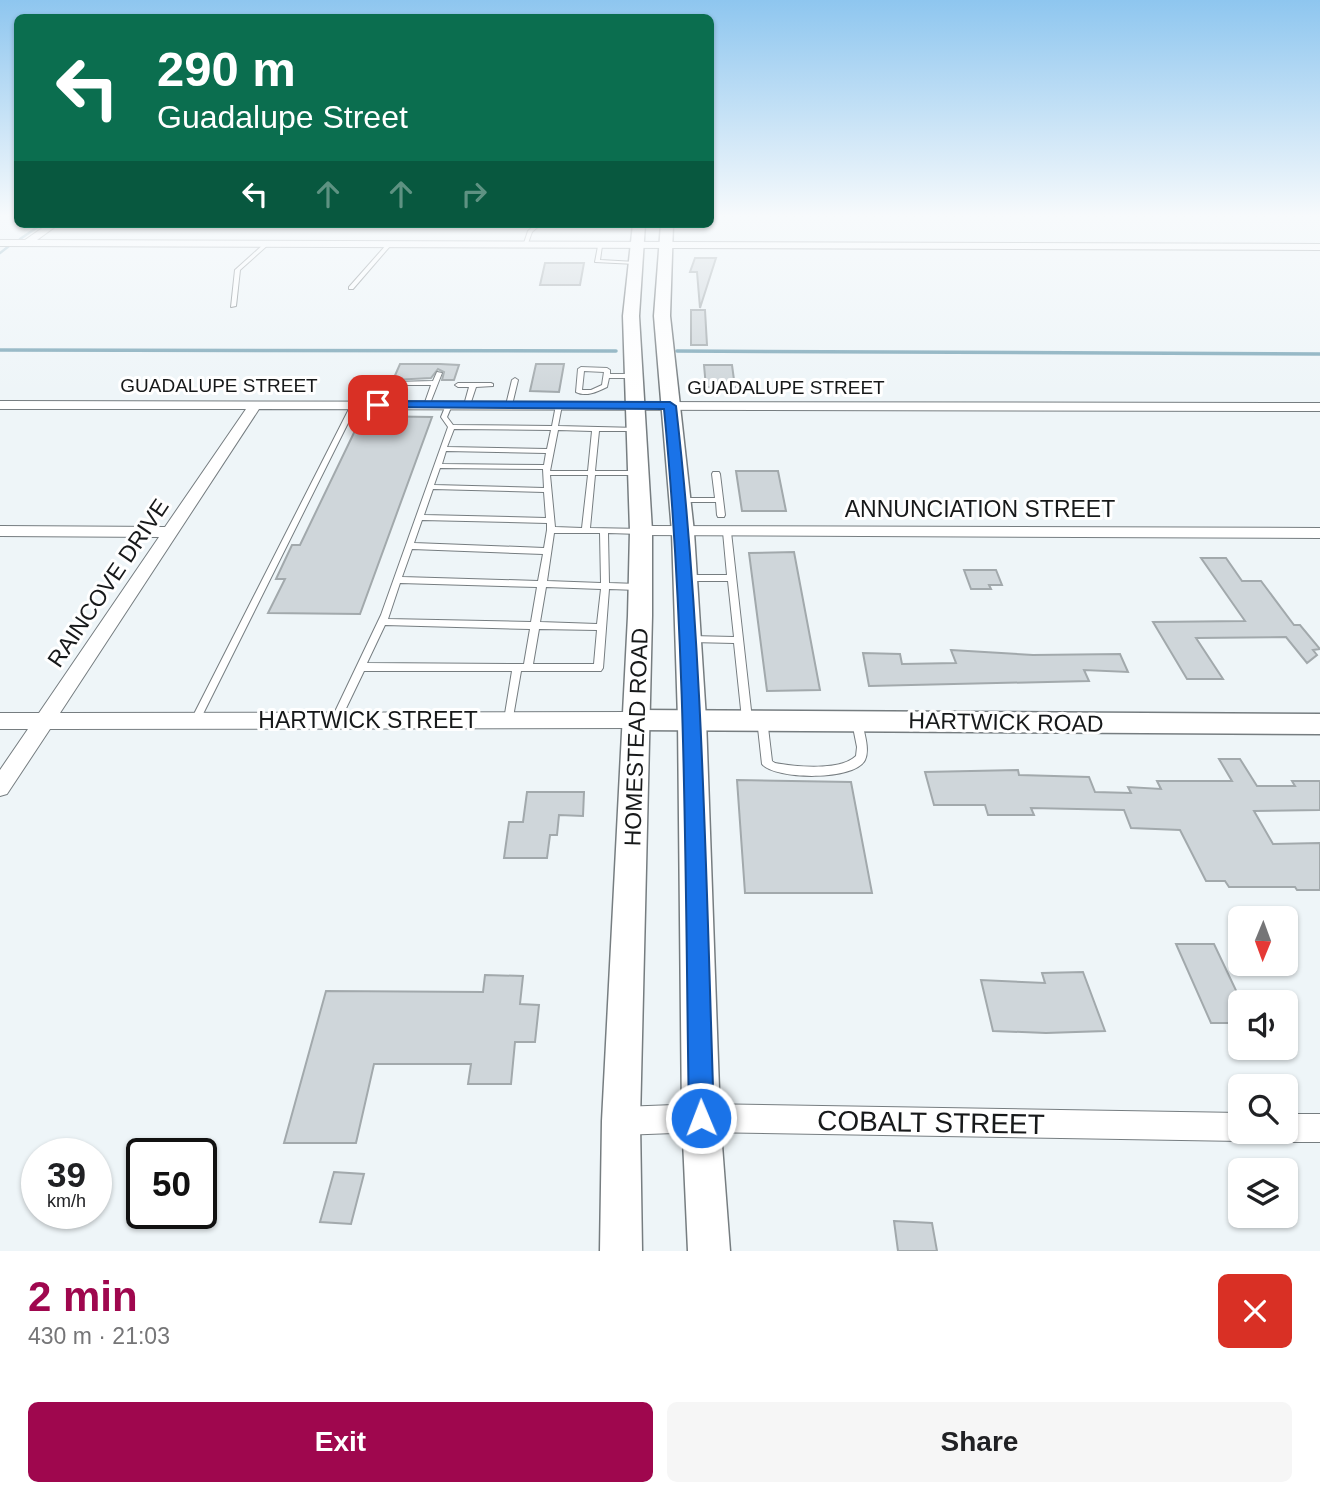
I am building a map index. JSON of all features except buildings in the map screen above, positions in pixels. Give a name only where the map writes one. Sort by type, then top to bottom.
[{"type":"main road","name":"HOMESTEAD ROAD","points":[[621,1251],[621,1121],[641,531],[631,316],[635,276]]},
{"type":"main road","name":"HOMESTEAD ROAD","points":[[664,276],[662,316],[683,532],[692,719],[701,1118],[709,1251]]},
{"type":"main road","points":[[631,316],[662,316]]},
{"type":"street","name":"GUADALUPE STREET","points":[[0,405],[559,405],[584,398],[634,405],[670,406],[1320,407]]},
{"type":"street","name":"RAINCOVE DRIVE","points":[[0,787],[255,405]]},
{"type":"street","points":[[0,531],[169,532]]},
{"type":"street","name":"ANNUNCIATION STREET","points":[[641,531],[1320,533]]},
{"type":"street","name":"HARTWICK STREET","points":[[44,721],[692,719]]},
{"type":"street","name":"HARTWICK ROAD","points":[[692,719],[1320,724]]},
{"type":"street","points":[[0,721],[44,721]]},
{"type":"street","name":"COBALT STREET","points":[[621,1121],[701,1118],[1228,1127]]},
{"type":"street","points":[[1298,1128],[1320,1128]]},
{"type":"lane","points":[[233,306],[237,276]]},
{"type":"lane","points":[[351,288],[361,276]]},
{"type":"lane","points":[[582,369],[607,370],[607,376],[605,386],[584,398],[579,392],[582,369]]},
{"type":"lane","points":[[427,405],[439,373]]},
{"type":"lane","points":[[607,376],[633,376]]},
{"type":"lane","points":[[195,721],[358,405],[376,377]]},
{"type":"lane","points":[[509,405],[515,380]]},
{"type":"lane","points":[[394,405],[397,397],[392,390],[396,383],[435,383]]},
{"type":"lane","points":[[458,385],[491,385]]},
{"type":"lane","points":[[467,405],[473,385]]},
{"type":"lane","points":[[449,405],[444,417],[451,427]]},
{"type":"lane","points":[[528,668],[551,526],[547,470],[559,405]]},
{"type":"lane","points":[[451,427],[636,429]]},
{"type":"lane","points":[[337,720],[382,622],[451,427]]},
{"type":"lane","points":[[586,530],[596,429]]},
{"type":"lane","points":[[443,449],[550,451]]},
{"type":"lane","points":[[438,466],[638,473]]},
{"type":"lane","points":[[716,474],[721,515]]},
{"type":"lane","points":[[430,488],[547,490]]},
{"type":"lane","points":[[680,500],[719,500]]},
{"type":"lane","points":[[420,517],[586,530],[641,531]]},
{"type":"lane","points":[[362,667],[598,668],[605,586],[604,531]]},
{"type":"lane","points":[[727,532],[738,639],[754,719],[767,764],[777,769],[839,770],[852,767],[860,761],[862,755],[857,720]]},
{"type":"lane","points":[[410,546],[548,551]]},
{"type":"lane","points":[[685,578],[732,578]]},
{"type":"lane","points":[[398,580],[640,587]]},
{"type":"lane","points":[[382,622],[601,627]]},
{"type":"lane","points":[[688,639],[738,639]]},
{"type":"lane","points":[[509,720],[517,668]]},
{"type":"waterway","points":[[0,350],[616,351]]},
{"type":"waterway","points":[[677,351],[1320,354]]},
{"type":"route","points":[[378,405],[670,406],[683,532],[692,719],[701,1118]]}]
